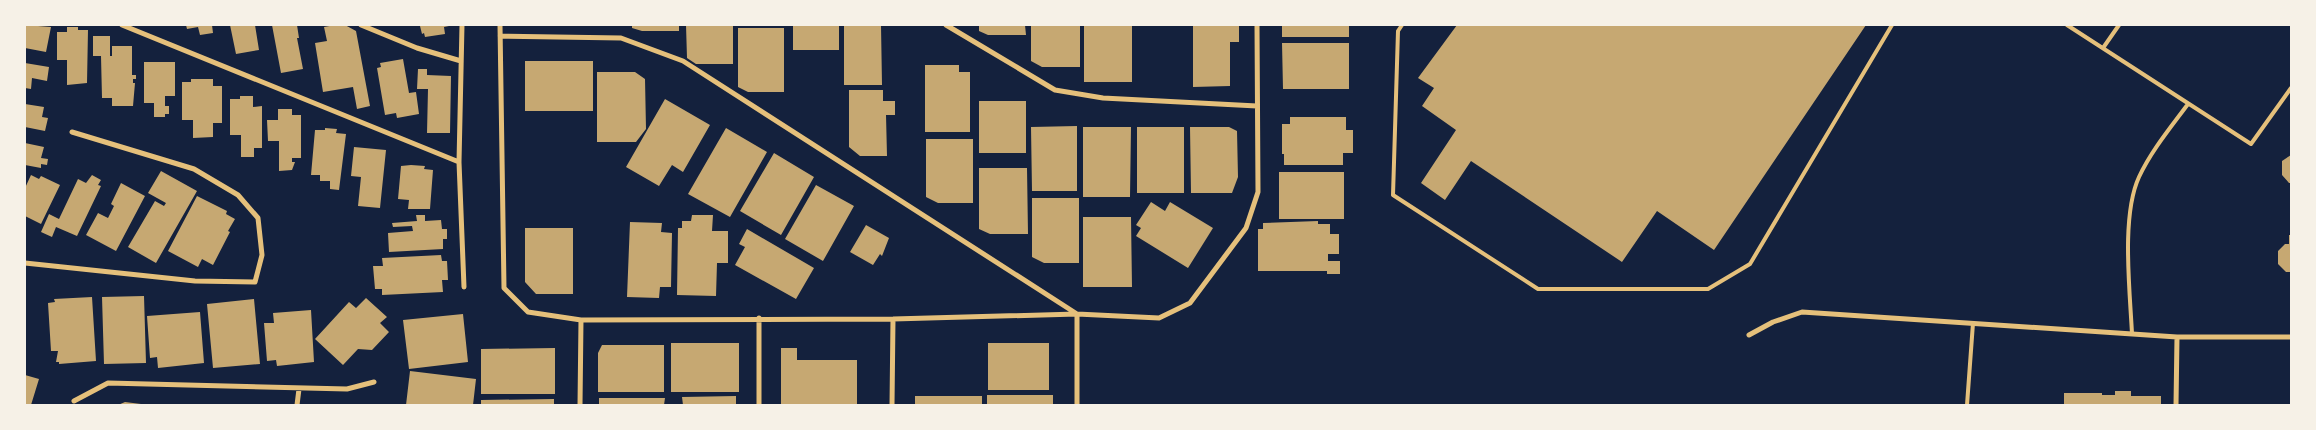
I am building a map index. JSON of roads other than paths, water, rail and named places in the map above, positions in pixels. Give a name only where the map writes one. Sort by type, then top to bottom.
[{"type":"street","points":[[122,25],[459,162]]},
{"type":"street","points":[[361,25],[417,48],[461,61]]},
{"type":"street","points":[[462,25],[459,162],[464,287]]},
{"type":"street","points":[[500,25],[504,288],[528,312],[581,320],[893,319],[1078,314],[1159,318],[1190,303],[1246,228],[1258,192],[1257,25]]},
{"type":"street","points":[[946,25],[1055,90],[1103,98],[1257,106]]},
{"type":"street","points":[[500,36],[621,38],[683,61],[1078,314]]},
{"type":"street","points":[[25,263],[195,281],[255,282],[262,255],[258,218],[238,195],[194,169],[72,132]]},
{"type":"street","points":[[1749,335],[1773,322],[1802,312],[2177,337],[2291,337]]},
{"type":"street","points":[[1076,405],[1078,314]]},
{"type":"street","points":[[759,318],[759,405]]},
{"type":"street","points":[[892,405],[893,319]]},
{"type":"street","points":[[580,405],[581,320]]},
{"type":"street","points":[[2176,405],[2177,337]]},
{"type":"street","points":[[74,401],[108,383],[347,389],[374,382]]},
{"type":"street","points":[[297,405],[299,389]]},
{"type":"lane","points":[[1398,25],[1393,194],[1538,288],[1708,289],[1750,264],[1892,25]]},
{"type":"lane","points":[[1398,32],[1402,25]]},
{"type":"lane","points":[[2067,25],[2251,144],[2291,88]]},
{"type":"lane","points":[[2103,48],[2119,25]]},
{"type":"lane","points":[[2132,334],[2129,262],[2131,208],[2138,178],[2156,148],[2188,104]]},
{"type":"lane","points":[[1967,405],[1973,324]]}]
